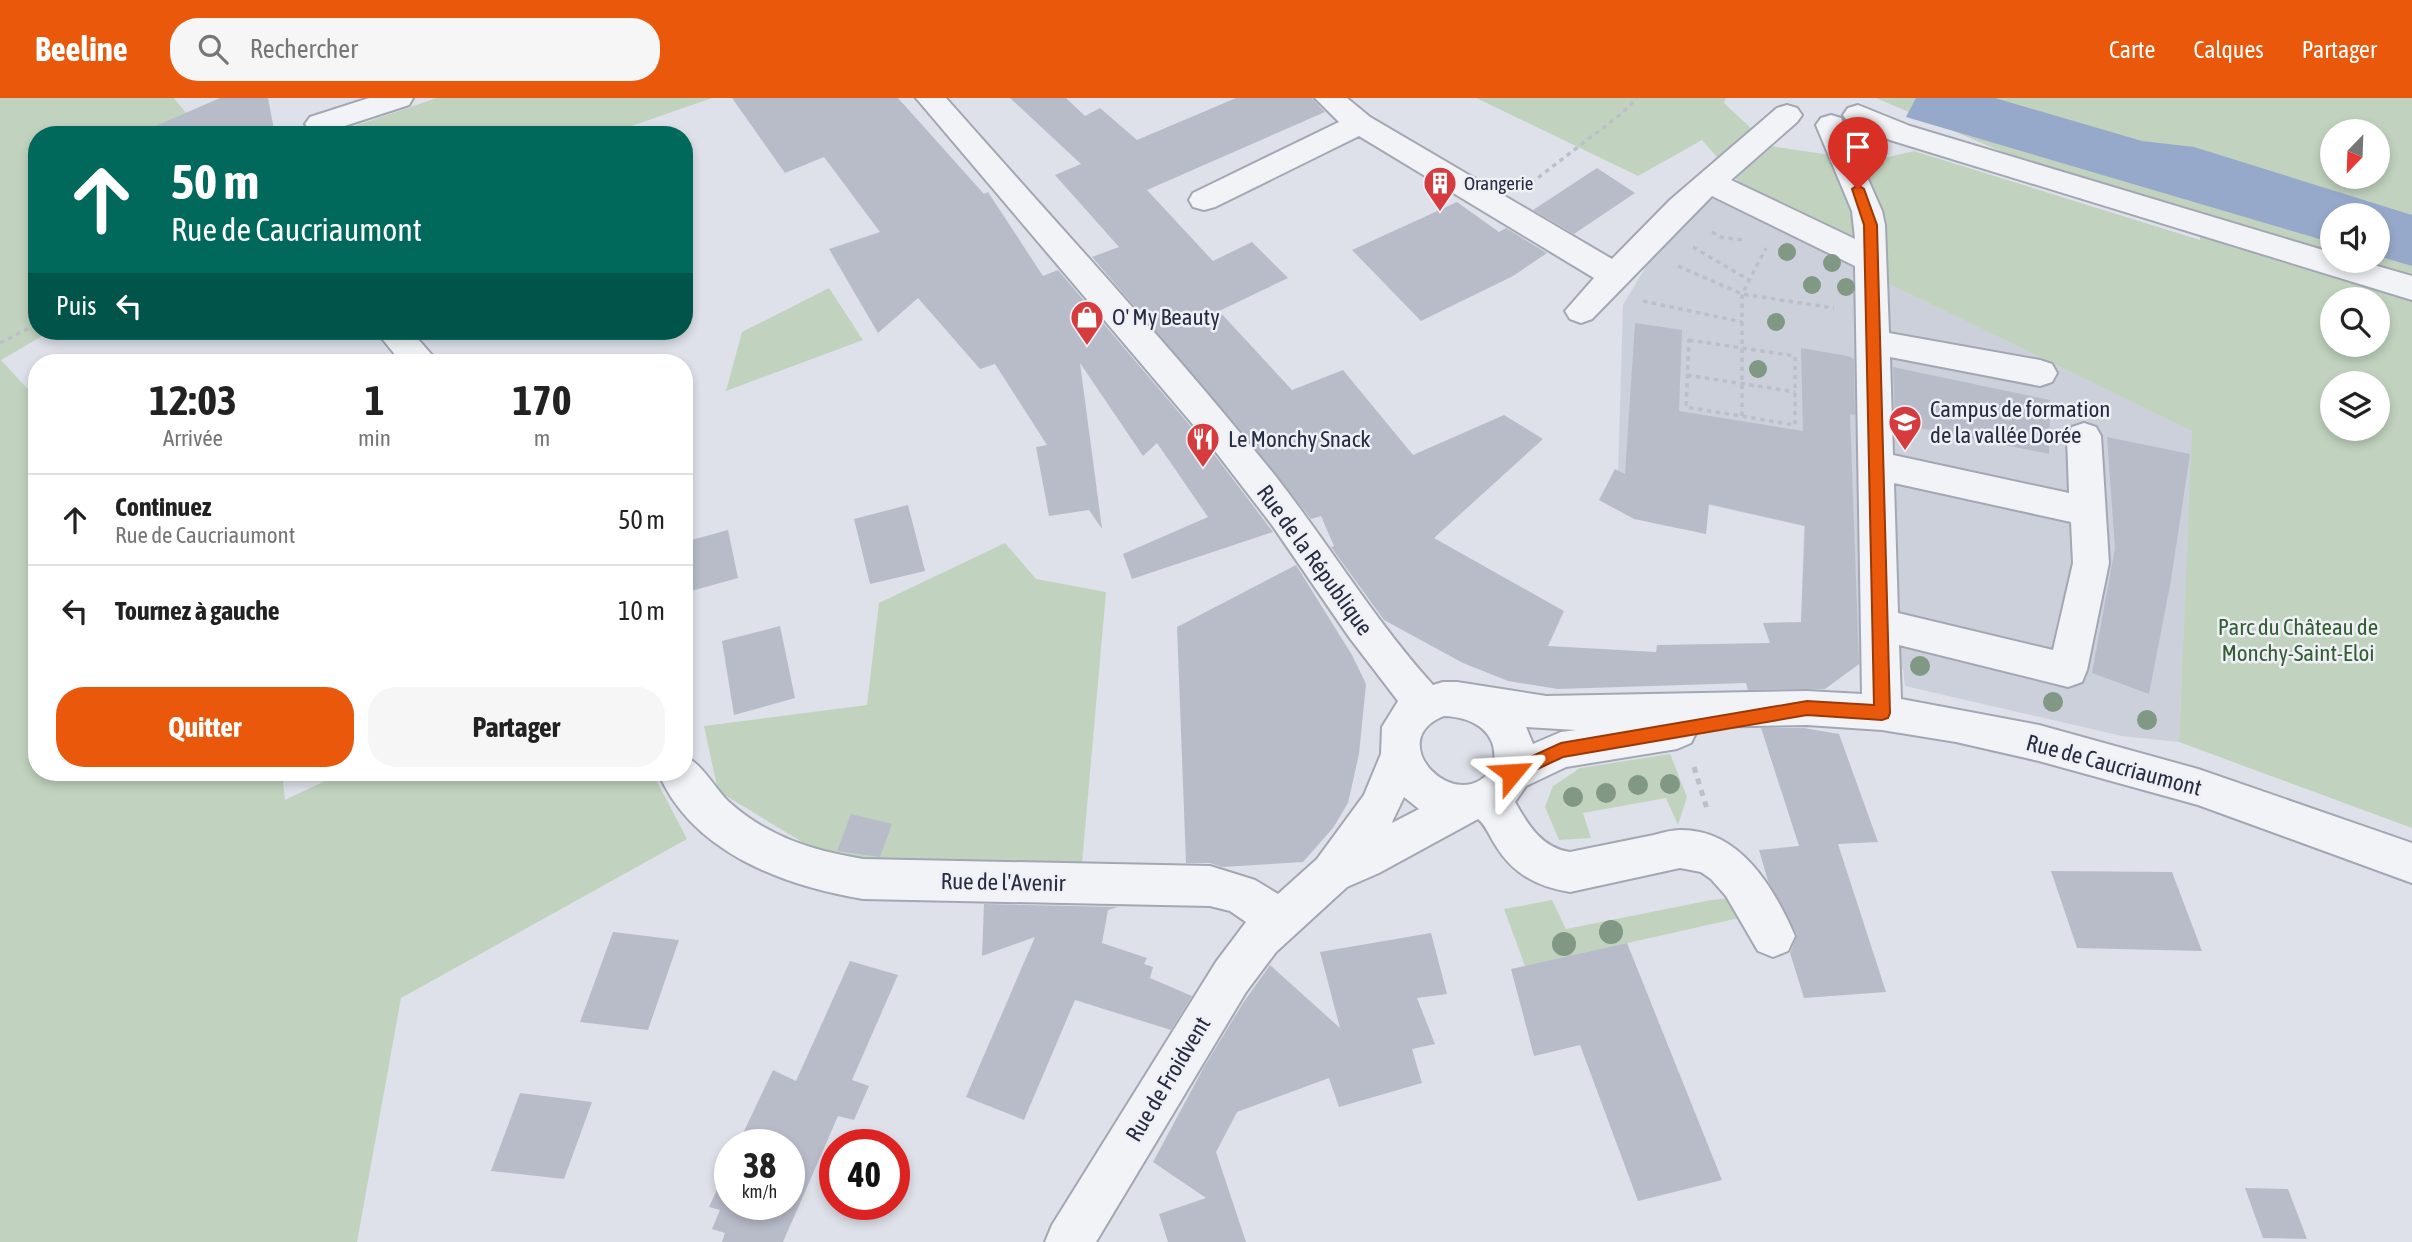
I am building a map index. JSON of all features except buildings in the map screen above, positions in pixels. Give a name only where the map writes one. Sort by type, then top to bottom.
[{"type":"street","points":[[320,119],[399,98]]},
{"type":"street","name":"Rue de la République","points":[[930,98],[1145,341],[1266,490],[1383,655],[1425,704]]},
{"type":"street","points":[[1329,98],[1360,124],[1497,208],[1598,292],[1649,238],[1708,182],[1779,106],[1801,121],[1851,113],[1900,133],[2412,288]]},
{"type":"street","points":[[1851,113],[1870,225],[1882,713]]},
{"type":"street","points":[[1204,200],[1360,124]]},
{"type":"street","points":[[1708,182],[1871,260]]},
{"type":"street","points":[[1873,328],[2040,373]]},
{"type":"street","points":[[400,340],[414,354]]},
{"type":"street","points":[[1880,624],[2068,670],[2091,563],[2084,436]]},
{"type":"street","points":[[1876,465],[2088,511]]},
{"type":"street","points":[[1277,923],[1332,873],[1379,807],[1400,757],[1399,739],[1405,722],[1425,704],[1443,699],[1546,713],[1807,708]]},
{"type":"street","points":[[1400,757],[1414,782],[1430,795],[1450,802],[1491,791],[1514,744],[1506,726],[1491,711],[1472,702]]},
{"type":"street","points":[[1332,873],[1364,859],[1491,791],[1561,750],[1807,708]]},
{"type":"street","name":"Rue de Caucriaumont","points":[[1807,708],[1882,713],[2039,743],[2140,770],[2255,806],[2412,863]]},
{"type":"street","name":"Rue de l'Avenir","points":[[685,781],[705,808],[737,836],[788,861],[836,875],[863,879],[1210,886],[1241,892],[1255,899],[1277,923]]},
{"type":"street","points":[[1491,791],[1517,844],[1529,857],[1558,872],[1570,872],[1680,849],[1709,854],[1726,865],[1741,883],[1773,936]]},
{"type":"street","name":"Rue de Froidvent","points":[[1069,1242],[1209,1011],[1261,937],[1277,923]]},
{"type":"path","points":[[1497,208],[1621,114],[1637,98]]},
{"type":"path","points":[[1649,238],[1749,280]]},
{"type":"path","points":[[1649,238],[1742,295],[1873,328]]},
{"type":"path","points":[[1742,416],[1742,295],[1766,247]]},
{"type":"path","points":[[1598,292],[1742,322]]},
{"type":"path","points":[[0,343],[28,329]]},
{"type":"path","points":[[1689,340],[1741,348],[1795,356],[1795,425],[1686,407],[1689,340]]},
{"type":"path","points":[[1687,375],[1795,392]]},
{"type":"path","points":[[1682,730],[1711,821],[1709,854]]},
{"type":"shaded area","name":"Campus de formation de la vallée Dorée","points":[[1703,194],[2193,431],[2179,742],[2122,736],[1905,686],[1903,669],[1861,663],[1846,673],[1799,682],[1804,526],[1664,495],[1618,473],[1623,305],[1666,233]]},
{"type":"green space","points":[[0,98],[174,98],[197,126],[28,126],[28,340],[35,340],[1,360],[28,389],[28,781],[283,781],[285,800],[325,781],[657,781],[687,839],[401,998],[357,1242],[0,1242]]},
{"type":"green space","points":[[437,98],[712,98],[632,126],[355,126]]},
{"type":"green space","name":"Parc du Château de Monchy-Saint-Eloi","points":[[1476,98],[1726,98],[1724,103],[1770,146],[1872,161],[1914,151],[2200,240],[2200,236],[1876,98],[2412,98],[2412,828],[2179,742],[2192,431],[1784,233],[1702,140],[1638,176]]},
{"type":"green space","points":[[829,288],[863,340],[726,391],[742,332]]},
{"type":"green space","points":[[1005,543],[1036,579],[1106,592],[1081,875],[832,860],[718,791],[704,726],[867,705],[879,603]]},
{"type":"green space","points":[[1670,754],[1687,797],[1678,825],[1666,798],[1583,813],[1591,838],[1559,840],[1545,807],[1553,786],[1580,768]]},
{"type":"green space","points":[[1731,898],[1739,918],[1525,966],[1504,909],[1552,900],[1566,929]]},
{"type":"water","points":[[1916,98],[1995,98],[2142,141],[2194,147],[2320,186],[2320,189],[2329,189],[2374,203],[2320,203],[2320,239],[1906,117]]},
{"type":"water","points":[[2390,208],[2412,215],[2412,266],[2390,260]]},
{"type":"place","name":"Orangerie","points":[[1440,213]]},
{"type":"place","name":"O' My Beauty","points":[[1087,347]]},
{"type":"place","name":"Campus de formation de la vallée Dorée","points":[[1905,452]]},
{"type":"place","name":"Le Monchy Snack","points":[[1203,469]]},
{"type":"route","points":[[1512,773],[1561,750],[1807,708],[1882,713],[1870,225],[1858,189]]}]
